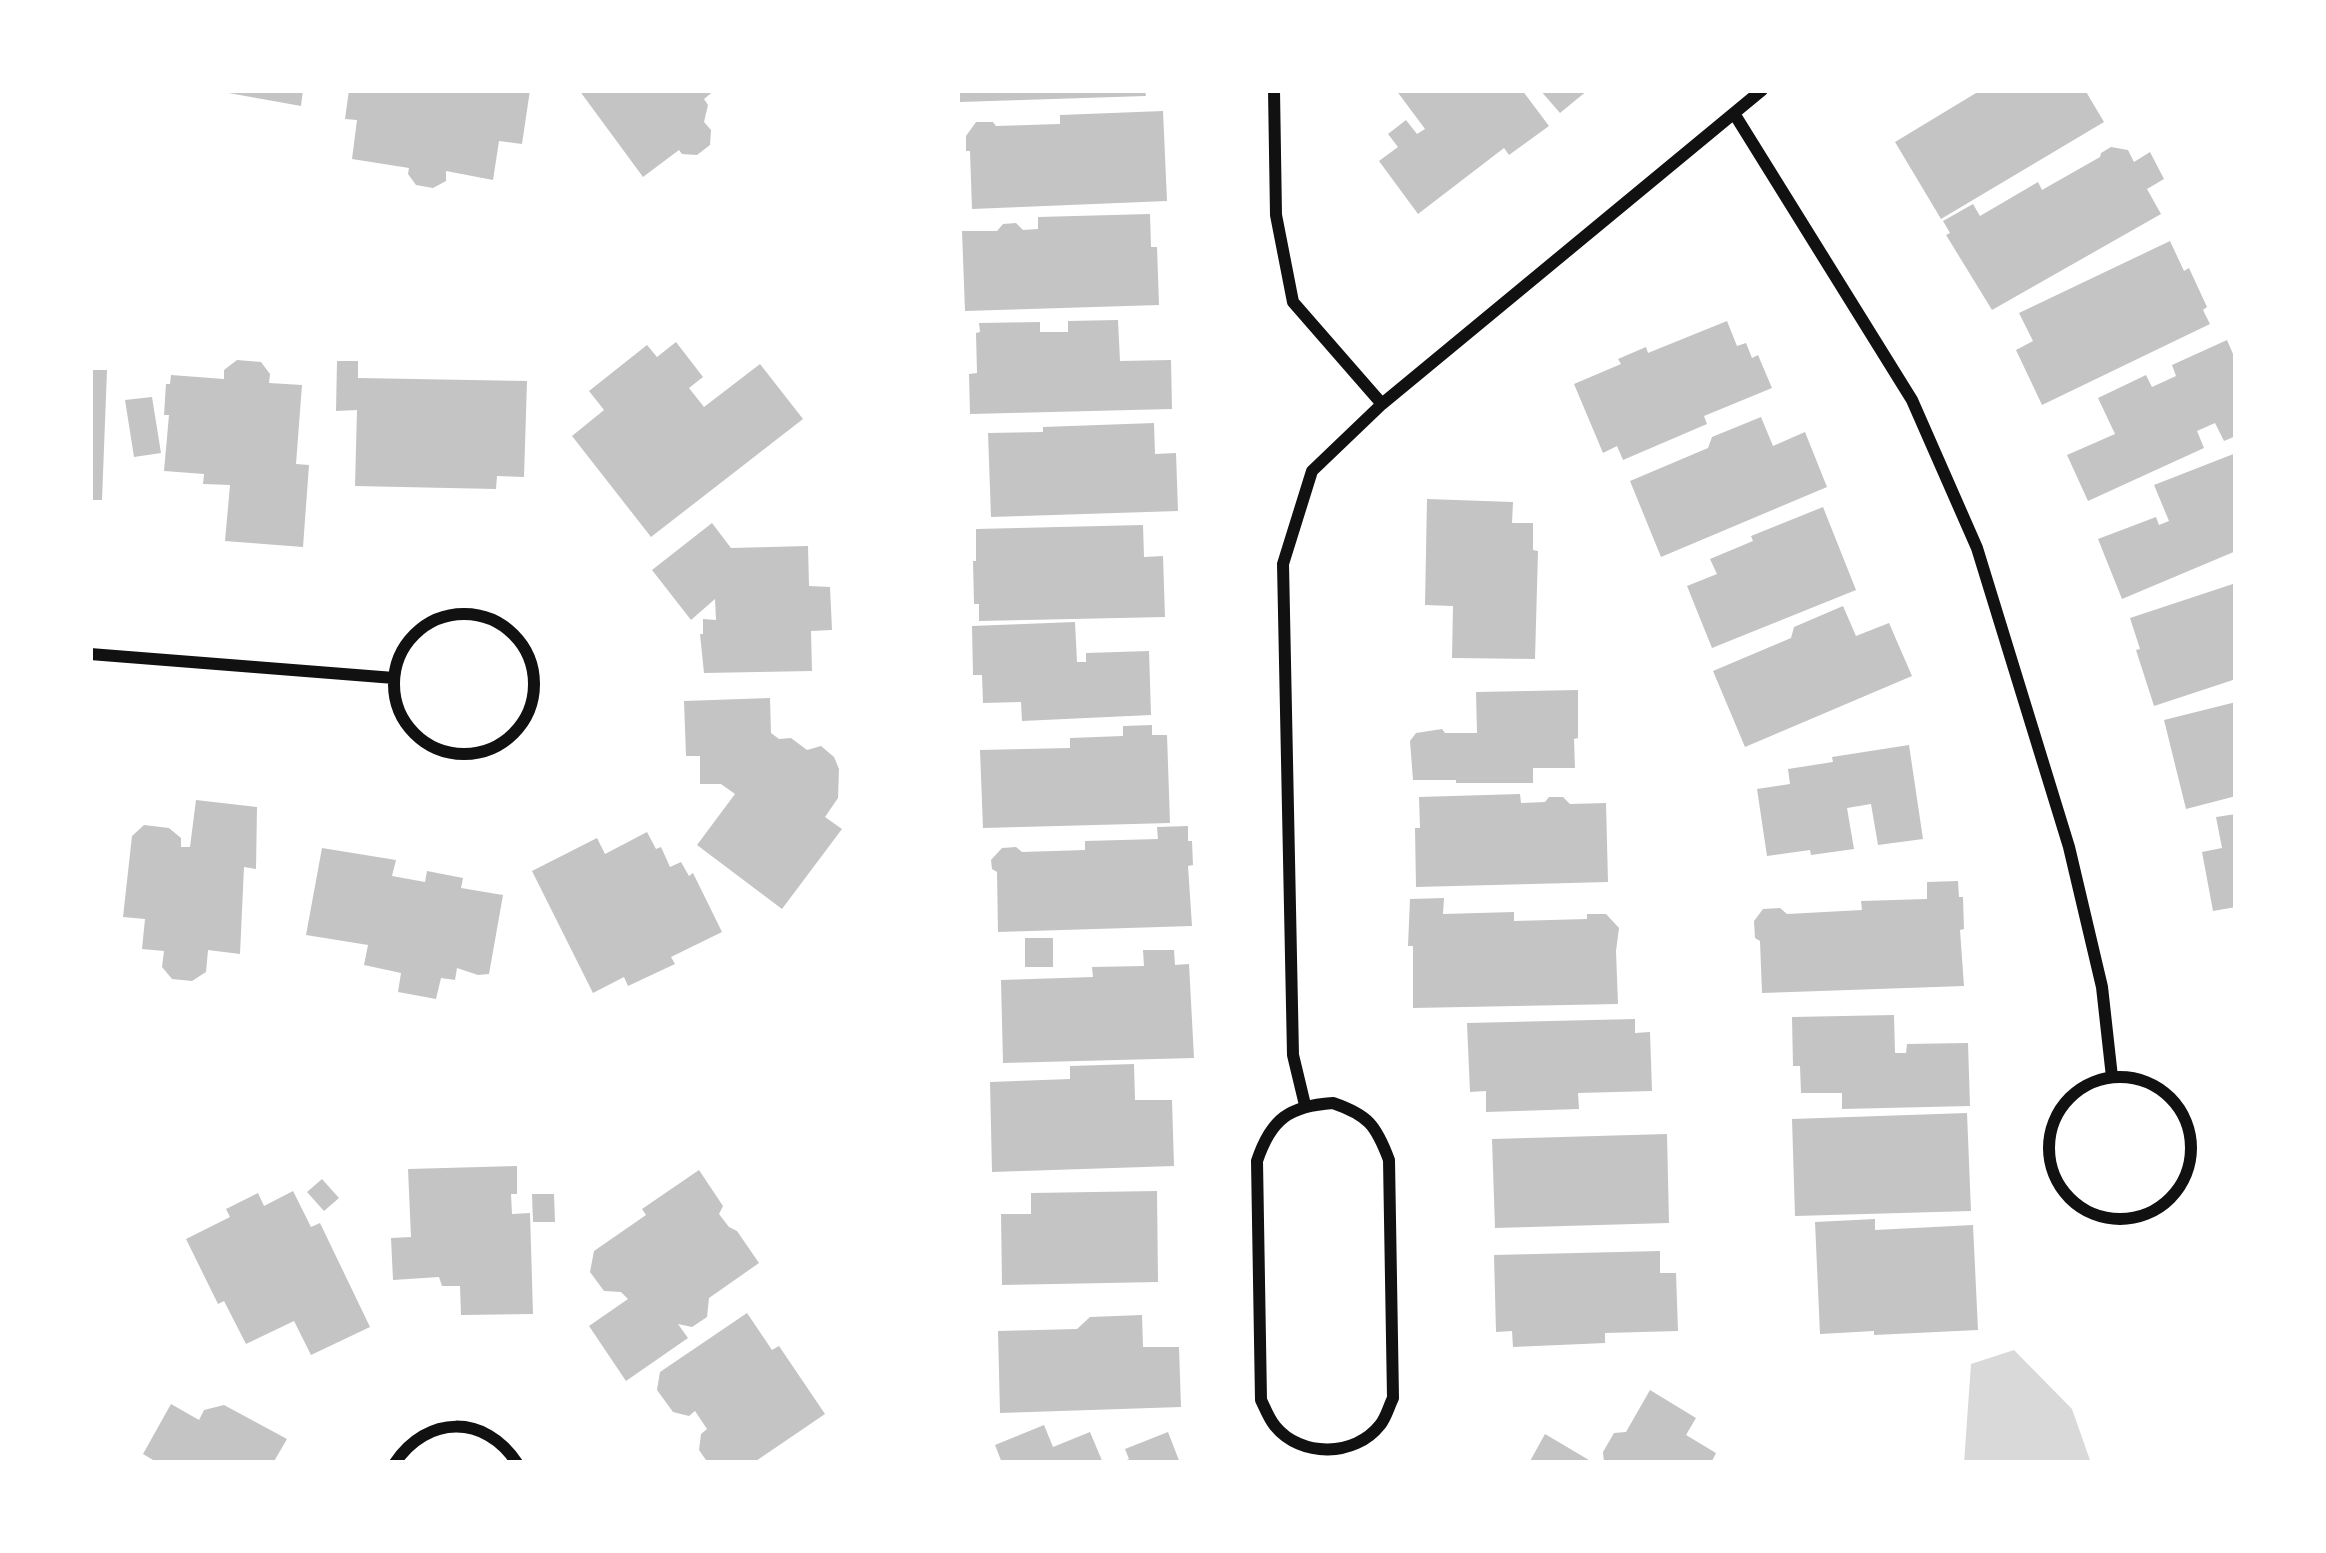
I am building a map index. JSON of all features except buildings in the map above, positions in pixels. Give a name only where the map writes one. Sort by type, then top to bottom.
[{"type":"street","points":[[1274,90],[1276,215],[1293,302],[1382,404]]},
{"type":"street","points":[[1305,1105],[1293,1055],[1283,564],[1312,471],[1382,404],[1762,90]]},
{"type":"street","points":[[1735,115],[1912,400],[1977,548],[2069,847],[2102,987],[2111,1077]]},
{"type":"street","points":[[477,614],[518,637],[535,680],[532,704],[522,724],[505,741],[485,751],[462,754],[440,750],[405,722],[395,700],[394,678],[399,655],[412,635],[431,621],[477,614]]},
{"type":"street","points":[[90,654],[394,678]]},
{"type":"street","points":[[2111,1077],[2158,1086],[2188,1123],[2192,1148],[2188,1172],[2176,1193],[2136,1218],[2111,1219],[2089,1212],[2057,1181],[2050,1159],[2049,1136],[2057,1114],[2071,1096],[2111,1077]]},
{"type":"street","points":[[1333,1103],[1360,1112],[1379,1133],[1389,1160],[1393,1398],[1380,1425],[1357,1444],[1328,1450],[1298,1445],[1275,1427],[1261,1400],[1257,1161],[1265,1136],[1282,1117],[1305,1105],[1333,1103]]},
{"type":"street","points":[[395,1463],[411,1442],[433,1430],[456,1426],[480,1430],[501,1442],[517,1463]]},
{"type":"shaded area","points":[[2014,1350],[2072,1409],[2091,1463],[1964,1463],[1971,1364]]}]
